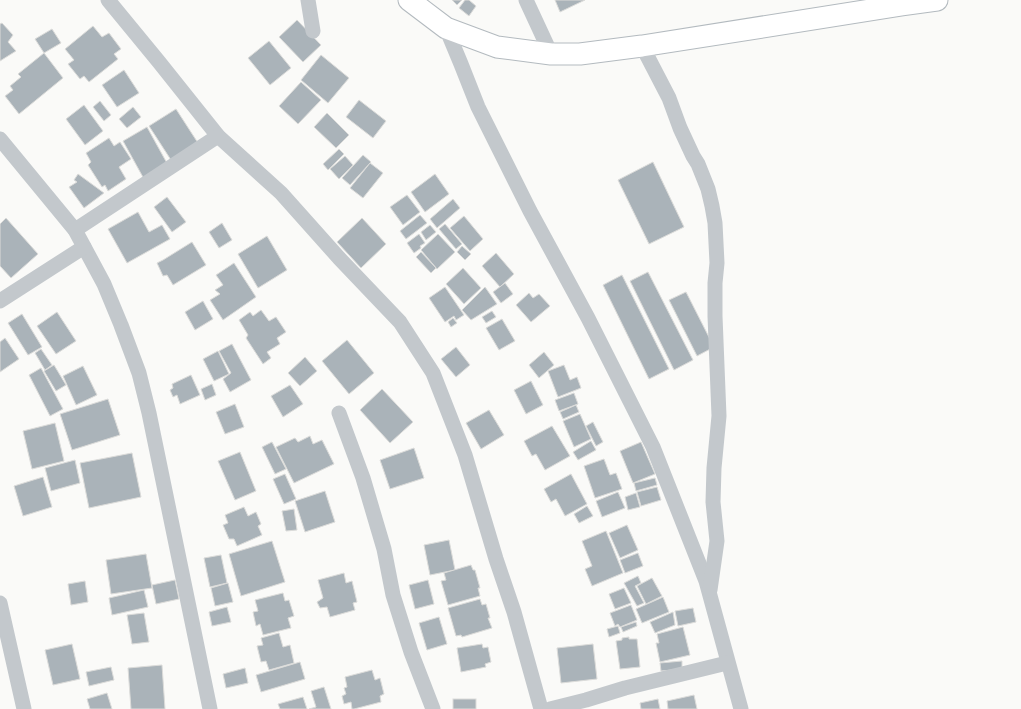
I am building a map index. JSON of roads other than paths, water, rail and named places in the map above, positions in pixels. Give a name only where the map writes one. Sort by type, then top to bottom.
[{"type":"main road","points":[[408,0],[446,28],[497,47],[551,54],[580,54],[642,46],[937,0]]},
{"type":"street","points":[[108,0],[218,136],[281,193],[339,258],[400,322],[433,373],[465,455],[496,560],[514,612],[541,709]]},
{"type":"street","points":[[308,0],[313,31]]},
{"type":"street","points":[[526,0],[551,54]]},
{"type":"street","points":[[446,28],[478,107],[530,211],[588,318],[653,447],[706,581],[727,663],[741,709]]},
{"type":"street","points":[[642,46],[669,98],[680,128],[698,164],[708,189],[715,223],[717,263],[714,316],[719,416],[712,502],[716,541],[710,594]]},
{"type":"street","points":[[75,230],[218,136]]},
{"type":"street","points":[[0,139],[75,230],[104,284],[139,373],[149,412],[210,709]]},
{"type":"street","points":[[0,301],[84,247]]},
{"type":"street","points":[[339,413],[369,499],[384,549],[393,595],[411,652],[433,709]]},
{"type":"street","points":[[0,603],[24,709]]},
{"type":"street","points":[[550,709],[625,688],[727,663]]}]
